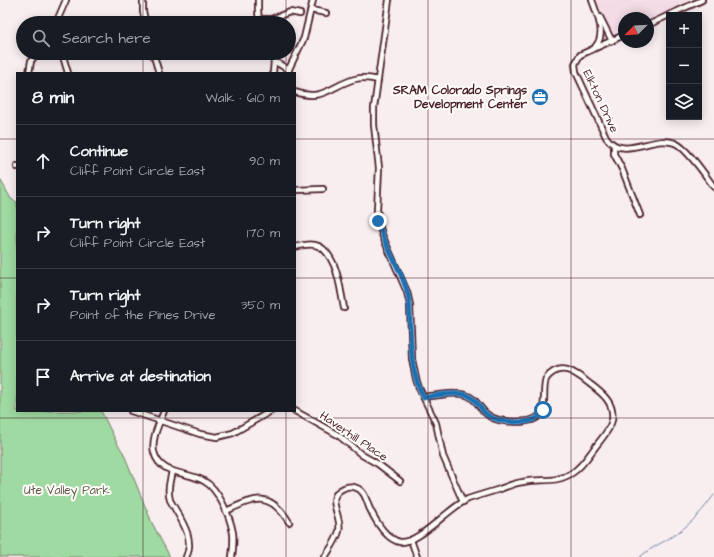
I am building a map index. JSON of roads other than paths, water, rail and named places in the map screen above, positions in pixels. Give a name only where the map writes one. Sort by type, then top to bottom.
[{"type":"street","points":[[59,16],[66,0]]},
{"type":"street","points":[[144,0],[144,16]]},
{"type":"street","points":[[258,0],[259,16]]},
{"type":"street","points":[[296,54],[304,38],[313,0]]},
{"type":"street","points":[[389,0],[374,120],[378,168],[378,221],[383,237],[407,292],[410,305],[412,365],[417,384],[436,423],[443,456],[463,502]]},
{"type":"street","points":[[592,0],[612,41]]},
{"type":"street","points":[[592,0],[599,22],[600,31],[600,39],[593,49]]},
{"type":"street","points":[[676,12],[702,0]]},
{"type":"street","points":[[311,10],[326,13]]},
{"type":"street","points":[[279,16],[290,12],[300,14]]},
{"type":"street","points":[[654,22],[666,16]]},
{"type":"street","points":[[593,49],[618,38]]},
{"type":"street","name":"Elkton Drive","points":[[593,49],[580,55],[576,61],[576,72],[606,137],[614,146],[626,148],[666,142],[674,143],[687,153],[714,187]]},
{"type":"street","points":[[29,72],[32,60]]},
{"type":"street","points":[[64,60],[68,72]]},
{"type":"street","points":[[155,60],[159,72]]},
{"type":"street","points":[[274,61],[288,71],[293,60]]},
{"type":"street","points":[[273,72],[274,61]]},
{"type":"street","points":[[296,92],[304,95],[315,95],[325,93],[355,79],[365,78],[378,80]]},
{"type":"street","points":[[614,146],[614,154],[622,169],[640,215]]},
{"type":"street","points":[[296,190],[323,189]]},
{"type":"street","points":[[296,246],[315,244],[327,252],[339,278],[344,308]]},
{"type":"street","points":[[325,557],[339,531],[340,523],[334,505],[335,497],[339,491],[346,487],[354,487],[362,491],[372,513],[388,536],[399,542],[411,540],[463,502],[522,482],[553,480],[566,476],[583,463],[607,432],[612,421],[612,409],[606,398],[576,373],[565,369],[554,371],[546,379],[543,410],[539,416],[530,421],[502,421],[494,419],[487,415],[474,399],[464,394],[429,396],[424,398]]},
{"type":"street","points":[[134,412],[206,436],[222,436],[233,433],[269,412]]},
{"type":"street","points":[[164,412],[154,440],[154,452],[157,459],[161,465],[172,471],[206,482],[217,494],[226,511],[233,532],[234,544],[232,557]]},
{"type":"street","name":"Haverhill Place","points":[[296,412],[338,434],[362,455],[378,464],[400,481]]},
{"type":"street","points":[[172,471],[168,493],[190,540],[190,548],[186,557]]},
{"type":"street","points":[[226,511],[252,500],[264,500],[276,505],[289,522]]},
{"type":"street","points":[[411,540],[417,557]]},
{"type":"waterway","points":[[640,557],[688,525],[714,495]]},
{"type":"place","name":"SRAM Colorado Springs Development Center","points":[[540,97]]},
{"type":"park label","name":"Ute Valley Park","points":[[67,490]]}]
